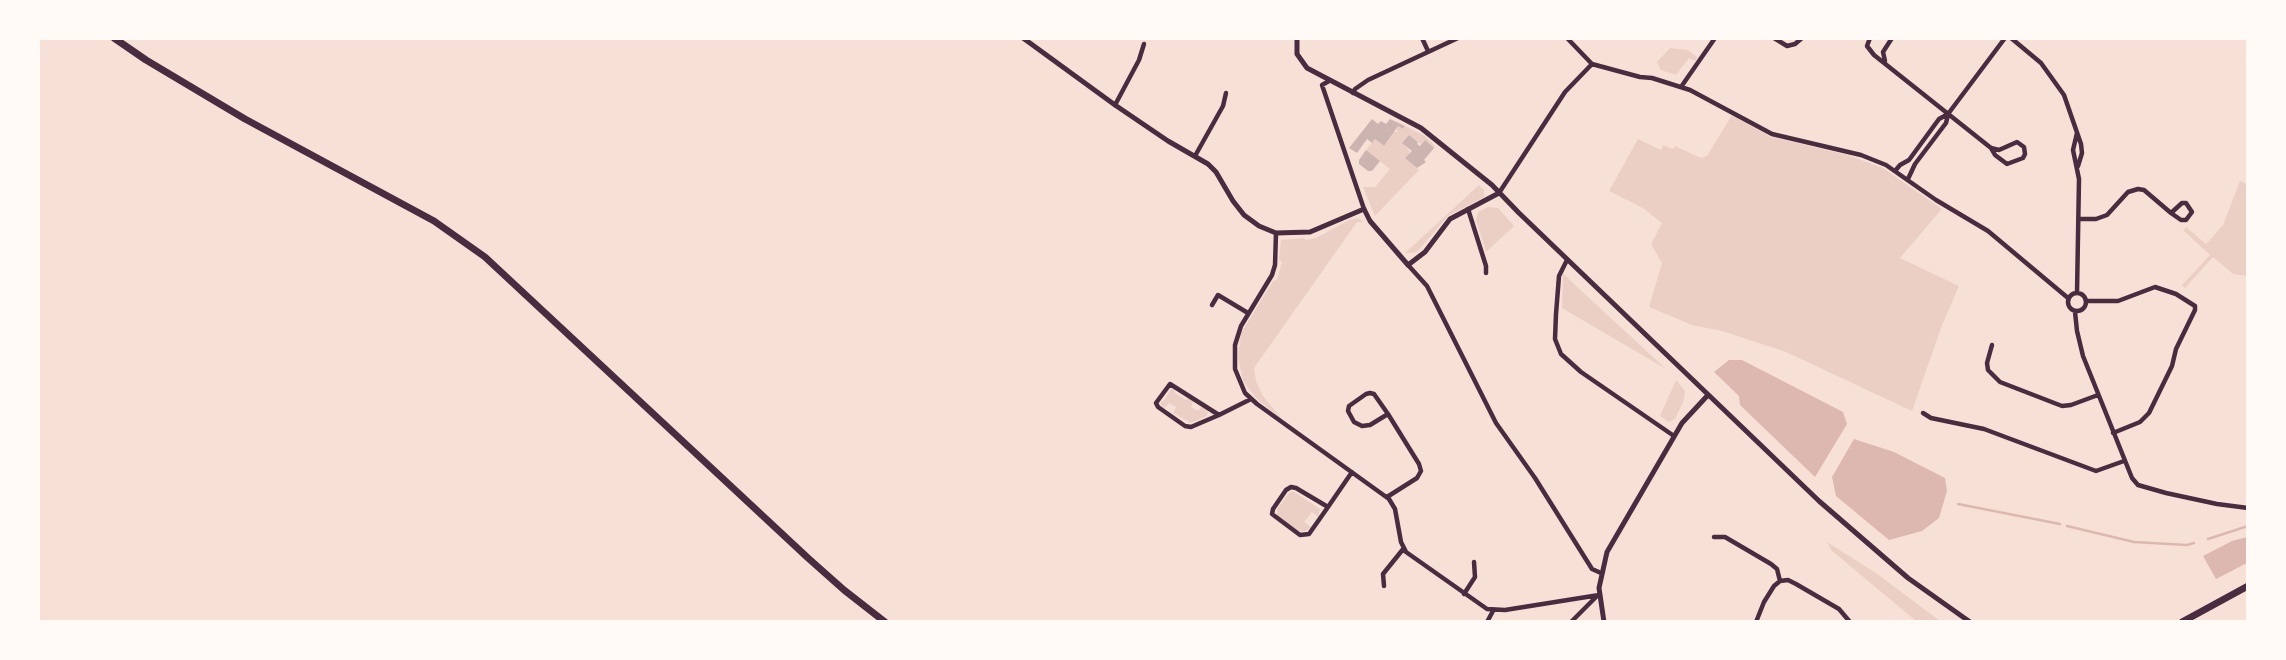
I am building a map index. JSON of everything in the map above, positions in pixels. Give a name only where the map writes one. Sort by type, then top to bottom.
[{"type":"main road","points":[[114,38],[245,119],[434,221],[485,257],[808,558],[885,621]]},
{"type":"main road","points":[[2182,621],[2248,586]]},
{"type":"street","points":[[1023,38],[1115,105],[1195,156],[1216,173],[1244,215],[1259,226],[1276,233],[1302,234],[1364,209]]},
{"type":"street","points":[[1297,38],[1297,54],[1303,64],[1329,81],[1432,135],[1492,184],[1567,260],[1810,493],[1880,556],[1970,621]]},
{"type":"street","points":[[1422,38],[1428,51]]},
{"type":"street","points":[[1353,93],[1368,80],[1458,38]]},
{"type":"street","points":[[1567,38],[1592,64],[1681,87],[1772,134],[1861,155],[1895,171],[1936,200],[1988,230],[2068,298],[2068,306],[2075,312],[2079,344],[2098,395],[2124,461],[2138,485],[2184,497],[2248,508]]},
{"type":"street","points":[[1681,87],[1715,38]]},
{"type":"street","points":[[1774,38],[1787,46],[1796,44],[1802,38]]},
{"type":"street","points":[[1870,38],[1867,44],[1874,55],[1991,148],[1995,155],[2007,164],[2023,158],[2025,154],[2024,147],[2017,142],[1999,150],[1991,148]]},
{"type":"street","points":[[1885,62],[1883,52],[1892,38]]},
{"type":"street","points":[[1895,171],[1909,160],[1940,119],[1948,114],[2005,38]]},
{"type":"street","points":[[2011,38],[2052,75],[2067,102],[2077,133],[2073,150],[2078,169],[2077,293]]},
{"type":"street","points":[[1115,105],[1139,60],[1144,44]]},
{"type":"street","points":[[1408,265],[1425,252],[1450,219],[1499,193],[1565,92],[1592,64]]},
{"type":"street","points":[[1329,81],[1322,85],[1353,181],[1370,221],[1427,286],[1496,423],[1535,478],[1592,569],[1601,573]]},
{"type":"street","points":[[1195,156],[1223,106],[1226,93]]},
{"type":"street","points":[[1908,179],[1915,164],[1946,123],[1948,114]]},
{"type":"street","points":[[2079,219],[2096,219],[2107,215],[2128,192],[2138,189],[2144,190],[2171,213],[2185,220],[2192,212],[2186,203],[2182,203],[2171,213]]},
{"type":"street","points":[[1468,209],[1486,273]]},
{"type":"street","points":[[1276,233],[1272,275],[1237,335],[1234,358],[1238,378],[1251,399],[1387,497],[1395,509],[1404,548],[1409,555],[1481,606],[1493,611],[1599,595]]},
{"type":"street","points":[[1567,260],[1559,276],[1556,314],[1555,333],[1561,354],[1581,372],[1674,436]]},
{"type":"street","points":[[2086,301],[2118,301],[2155,287],[2176,294],[2195,306],[2176,349],[2172,366],[2149,413],[2140,422],[2113,433]]},
{"type":"street","points":[[2068,298],[2077,293],[2083,295],[2086,301],[2084,309],[2075,312]]},
{"type":"street","points":[[1212,305],[1218,295],[1248,313]]},
{"type":"street","points":[[1992,345],[1988,370],[2000,382],[2062,406],[2098,395]]},
{"type":"street","points":[[1219,415],[1170,384],[1156,403],[1188,427],[1219,415],[1251,399]]},
{"type":"street","points":[[1387,497],[1417,478],[1421,471],[1419,464],[1388,414],[1373,393],[1366,394],[1348,409],[1350,418],[1362,426],[1370,425],[1388,414]]},
{"type":"street","points":[[1604,621],[1599,595],[1601,573],[1613,541],[1685,418],[1709,395]]},
{"type":"street","points":[[1923,413],[1931,418],[1984,429],[2096,471],[2124,461]]},
{"type":"street","points":[[1328,508],[1294,487],[1286,490],[1272,514],[1300,535],[1310,534],[1328,508],[1352,472]]},
{"type":"street","points":[[1714,537],[1725,537],[1771,564],[1777,569],[1780,581]]},
{"type":"street","points":[[1384,586],[1383,574],[1404,548]]},
{"type":"street","points":[[1464,594],[1475,577],[1474,562]]},
{"type":"street","points":[[1756,621],[1764,602],[1780,581],[1790,581],[1801,587],[1839,609],[1850,621]]},
{"type":"street","points":[[1571,621],[1599,595]]},
{"type":"street","points":[[1487,621],[1493,611]]},
{"type":"shaded area","points":[[1670,48],[1688,50],[1697,57],[1695,61],[1689,58],[1676,75],[1661,70],[1657,62]]},
{"type":"shaded area","points":[[1732,115],[1771,137],[1848,155],[1883,168],[1942,209],[1900,258],[1959,286],[1942,325],[1912,411],[1786,352],[1722,331],[1692,325],[1649,307],[1662,263],[1651,244],[1662,223],[1643,208],[1609,191],[1638,139],[1661,150],[1663,145],[1673,149],[1675,146],[1701,158],[1707,156]]},
{"type":"shaded area","points":[[1398,126],[1403,129],[1405,126],[1425,136],[1435,146],[1434,148],[1425,140],[1421,144],[1409,135],[1403,142],[1410,152],[1406,158],[1419,170],[1375,216],[1363,187],[1375,187],[1390,169],[1366,150],[1375,139],[1384,146],[1393,132],[1398,132]]},
{"type":"shaded area","points":[[2240,181],[2247,184],[2247,276],[2233,274],[2213,257],[2185,288],[2182,285],[2210,255],[2183,230],[2186,227],[2206,244],[2223,225]]},
{"type":"shaded area","points":[[1479,185],[1484,190],[1484,197],[1448,216],[1417,252],[1405,253]]},
{"type":"shaded area","points":[[1488,207],[1498,208],[1514,226],[1486,252],[1476,220],[1478,212]]},
{"type":"shaded area","points":[[1358,218],[1363,222],[1357,222],[1254,368],[1263,396],[1283,420],[1257,399],[1243,381],[1238,357],[1241,333],[1273,281],[1277,280],[1282,262],[1279,260],[1281,240],[1316,238]]},
{"type":"shaded area","points":[[1563,273],[1574,284],[1666,369],[1562,308]]},
{"type":"shaded area","points":[[1729,360],[1742,360],[1843,412],[1847,424],[1815,477],[1740,405],[1739,396],[1714,372]]},
{"type":"shaded area","points":[[1676,380],[1685,391],[1684,400],[1675,419],[1669,422],[1660,416]]},
{"type":"shaded area","points":[[1171,389],[1193,402],[1191,407],[1198,411],[1201,407],[1208,410],[1207,416],[1191,423],[1173,413],[1176,407],[1169,403],[1165,408],[1161,406],[1161,401],[1163,402]]},
{"type":"shaded area","points":[[1854,439],[1894,452],[1945,478],[1947,491],[1939,518],[1922,531],[1889,540],[1836,496],[1832,477]]},
{"type":"shaded area","points":[[1293,491],[1320,509],[1318,517],[1312,512],[1304,522],[1311,527],[1306,531],[1299,531],[1278,517],[1277,509]]},
{"type":"shaded area","points":[[2247,537],[2247,563],[2216,579],[2203,556],[2232,541]]},
{"type":"shaded area","points":[[1827,542],[1876,573],[1940,621],[1916,621],[1831,550]]},
{"type":"building","points":[[1372,119],[1378,124],[1381,121],[1386,124],[1390,119],[1405,126],[1403,129],[1398,126],[1384,146],[1375,139],[1372,143],[1367,139],[1357,153],[1349,148]]},
{"type":"building","points":[[1409,135],[1420,146],[1425,140],[1434,148],[1424,160],[1426,162],[1417,168],[1405,158],[1412,151],[1402,143]]},
{"type":"building","points":[[1366,150],[1380,161],[1372,171],[1359,164]]},
{"type":"waterway","points":[[1958,504],[2060,524]]},
{"type":"waterway","points":[[2067,526],[2134,542],[2187,545],[2194,543]]},
{"type":"waterway","points":[[2208,539],[2248,526]]}]
